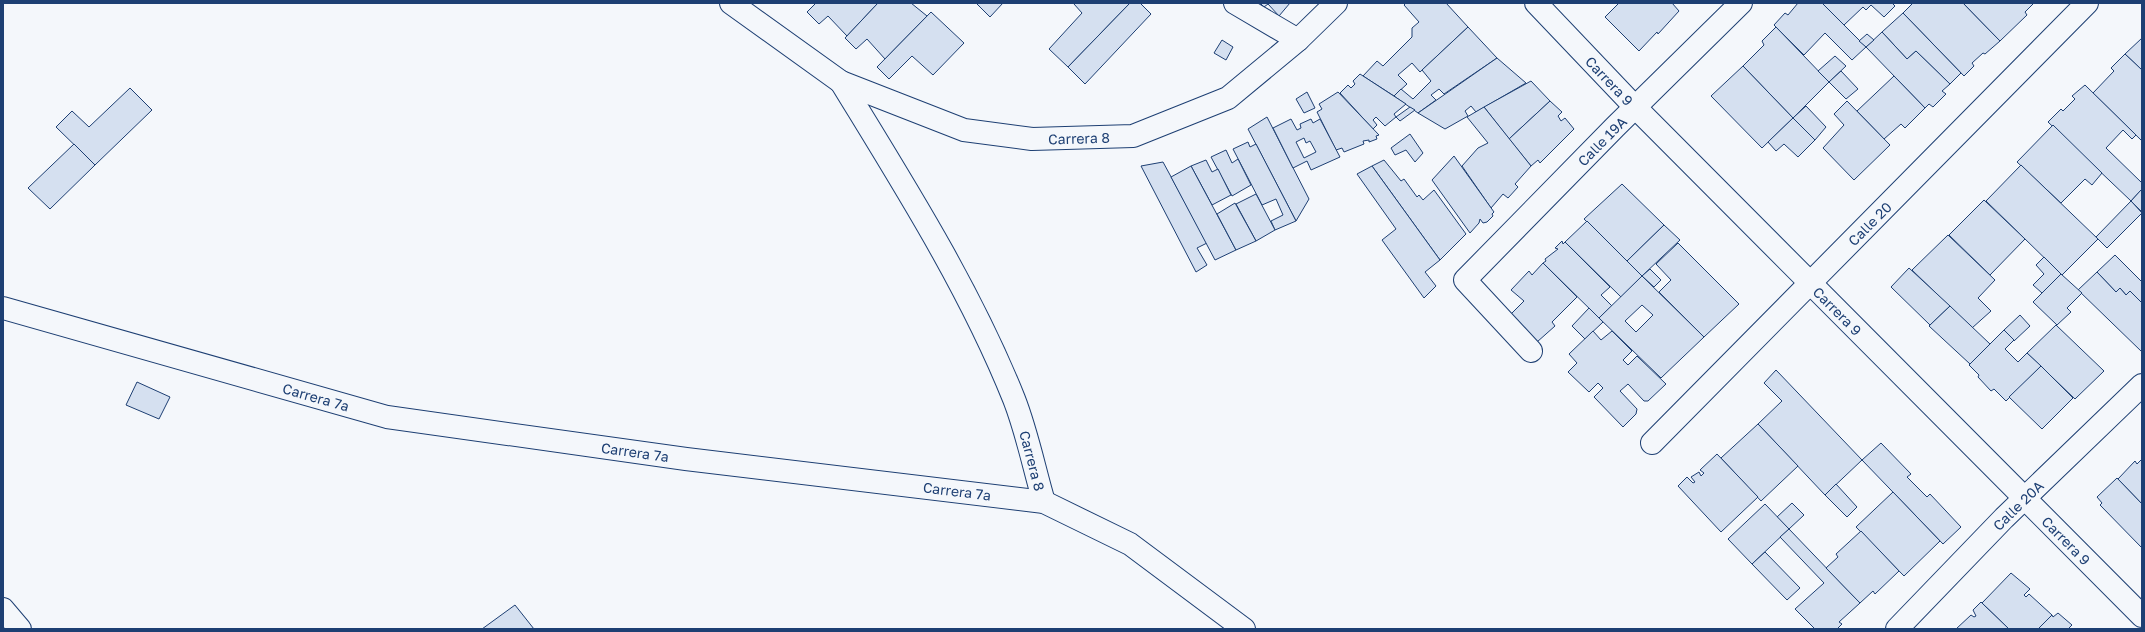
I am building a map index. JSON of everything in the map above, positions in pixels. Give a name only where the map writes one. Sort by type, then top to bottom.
[{"type":"street","name":"Carrera 8","points":[[731,3],[841,82],[964,130],[1032,139],[1133,136],[1228,98],[1298,40],[1336,3]]},
{"type":"street","points":[[1235,3],[1298,40]]},
{"type":"street","name":"Carrera 9","points":[[1536,3],[1635,107],[2026,497],[2142,616]]},
{"type":"street","name":"Calle 19A","points":[[1531,351],[1465,280],[1635,107],[1741,3]]},
{"type":"street","name":"Calle 20","points":[[1652,442],[2087,3]]},
{"type":"street","name":"Carrera 8","points":[[841,82],[936,240],[990,342],[1015,402],[1044,502]]},
{"type":"street","name":"Carrera 7ª","points":[[3,308],[387,417],[686,459],[1044,502],[1130,544],[1244,629]]},
{"type":"street","name":"Calle 20A","points":[[1897,629],[2026,497],[2142,385]]},
{"type":"street","points":[[3,609],[20,629]]},
{"type":"building","points":[[816,3],[878,3],[847,36],[828,16],[819,24],[807,12]]},
{"type":"building","points":[[878,3],[911,3],[927,16],[885,59],[867,39],[856,49],[845,38]]},
{"type":"building","points":[[976,3],[1003,3],[990,17]]},
{"type":"building","points":[[1130,3],[1068,67],[1049,49],[1082,13],[1074,4]]},
{"type":"building","points":[[1130,3],[1140,3],[1151,14],[1085,84],[1068,67]]},
{"type":"building","points":[[1260,3],[1290,3],[1279,16],[1268,4],[1264,7]]},
{"type":"building","points":[[1406,3],[1446,3],[1468,27],[1420,72],[1412,63],[1398,75],[1407,84],[1394,96],[1363,76],[1377,61],[1383,66],[1412,37],[1412,28],[1419,22],[1404,5]]},
{"type":"building","points":[[1619,3],[1672,3],[1679,11],[1658,34],[1657,32],[1639,51],[1605,17]]},
{"type":"building","points":[[1798,3],[1822,3],[1866,47],[1852,60],[1825,33],[1804,55],[1774,25],[1785,13],[1788,15]]},
{"type":"building","points":[[1822,3],[1892,3],[1895,6],[1884,17],[1871,5],[1866,10],[1863,7],[1844,25]]},
{"type":"building","points":[[1913,3],[1963,3],[2000,41],[1972,63],[1974,66],[1964,76],[1903,13]]},
{"type":"building","points":[[1963,3],[2034,3],[2025,12],[2027,15],[2000,41]]},
{"type":"building","points":[[931,12],[964,43],[933,75],[912,56],[889,79],[877,67]]},
{"type":"building","points":[[1903,13],[1961,73],[1950,84],[1916,51],[1907,59],[1882,32]]},
{"type":"building","points":[[1468,27],[1497,58],[1444,94],[1439,89],[1431,95],[1436,100],[1418,113],[1394,96],[1401,89],[1413,99],[1431,81],[1422,70]]},
{"type":"building","points":[[1776,27],[1829,82],[1793,118],[1743,66],[1764,45],[1762,41]]},
{"type":"building","points":[[1882,32],[1907,59],[1916,51],[1950,84],[1942,91],[1946,94],[1933,107],[1929,104],[1925,108],[1866,47]]},
{"type":"building","points":[[1867,34],[1874,40],[1866,47],[1859,41]]},
{"type":"building","points":[[2142,38],[2142,70],[2125,54]]},
{"type":"building","points":[[1222,40],[1233,47],[1226,60],[1214,53]]},
{"type":"building","points":[[2125,54],[2142,70],[2142,141],[2093,93],[2114,71],[2111,68]]},
{"type":"building","points":[[1835,56],[1846,66],[1829,82],[1818,71]]},
{"type":"building","points":[[1497,58],[1526,83],[1476,112],[1471,106],[1465,111],[1468,116],[1445,129],[1418,113]]},
{"type":"building","points":[[1743,66],[1793,118],[1762,148],[1711,96]]},
{"type":"building","points":[[1841,71],[1858,89],[1846,99],[1829,82]]},
{"type":"building","points":[[1360,74],[1406,104],[1394,114],[1396,117],[1385,126],[1376,117],[1373,120],[1377,125],[1373,129],[1340,93],[1348,85],[1351,88],[1355,84],[1353,81]]},
{"type":"building","points":[[1894,76],[1925,108],[1905,128],[1901,124],[1884,139],[1857,111]]},
{"type":"building","points":[[1531,81],[1550,101],[1509,139],[1484,107]]},
{"type":"building","points":[[2085,85],[2136,135],[2132,139],[2123,130],[2106,148],[2142,183],[2142,189],[2131,201],[2048,122],[2061,109],[2063,111],[2075,99],[2072,96]]},
{"type":"building","points":[[130,88],[152,110],[95,165],[56,127],[72,111],[89,127]]},
{"type":"building","points":[[1307,92],[1315,108],[1304,113],[1296,99]]},
{"type":"building","points":[[1338,92],[1379,135],[1376,136],[1377,139],[1369,142],[1369,140],[1363,141],[1364,144],[1344,152],[1342,148],[1336,150],[1317,112],[1322,109],[1319,104]]},
{"type":"building","points":[[1550,101],[1562,112],[1558,116],[1561,121],[1565,118],[1574,129],[1540,163],[1538,160],[1531,166],[1509,139]]},
{"type":"building","points":[[1847,101],[1890,145],[1854,180],[1823,148],[1844,125],[1834,114]]},
{"type":"building","points":[[1806,106],[1826,127],[1815,140],[1793,118]]},
{"type":"building","points":[[1410,107],[1415,110],[1400,121],[1396,117]]},
{"type":"building","points":[[1484,107],[1531,166],[1515,184],[1518,187],[1508,198],[1503,194],[1491,208],[1462,166],[1478,148],[1488,143],[1467,117]]},
{"type":"building","points":[[1267,117],[1309,199],[1296,221],[1248,129]]},
{"type":"building","points":[[1793,118],[1815,140],[1798,157],[1784,144],[1776,151],[1768,142]]},
{"type":"building","points":[[1291,119],[1297,130],[1301,128],[1300,124],[1311,119],[1313,123],[1320,119],[1340,157],[1311,170],[1307,161],[1293,168],[1273,128]],"holes":[[[1304,138],[1306,143],[1310,141],[1316,152],[1304,158],[1296,142]]]},
{"type":"building","points":[[2053,125],[2102,173],[2092,185],[2085,179],[2061,203],[2017,162]]},
{"type":"building","points":[[1410,134],[1423,153],[1415,162],[1406,150],[1395,155],[1391,148]]},
{"type":"building","points":[[1248,142],[1250,147],[1256,144],[1296,221],[1275,230],[1271,221],[1283,215],[1276,199],[1262,205],[1233,149]]},
{"type":"building","points":[[74,144],[95,165],[50,209],[28,188]]},
{"type":"building","points":[[1226,150],[1232,163],[1238,159],[1251,185],[1232,196],[1211,157]]},
{"type":"building","points":[[1454,156],[1494,212],[1492,214],[1493,216],[1487,222],[1483,223],[1480,219],[1479,223],[1470,233],[1432,180]]},
{"type":"building","points":[[1206,160],[1212,172],[1218,169],[1231,195],[1212,205],[1191,166]]},
{"type":"building","points":[[1384,160],[1401,181],[1404,179],[1417,197],[1419,195],[1423,200],[1434,190],[1466,234],[1440,260],[1372,166]]},
{"type":"building","points":[[1163,162],[1207,243],[1197,248],[1207,265],[1196,272],[1141,166]]},
{"type":"building","points":[[2021,165],[2098,239],[2062,275],[1986,201]]},
{"type":"building","points":[[1191,166],[1236,250],[1215,260],[1171,177]]},
{"type":"building","points":[[1372,166],[1440,260],[1425,272],[1436,286],[1424,298],[1382,240],[1396,229],[1357,174]]},
{"type":"building","points":[[1622,184],[1664,225],[1627,261],[1584,219]]},
{"type":"building","points":[[2142,190],[2142,212],[2131,201]]},
{"type":"building","points":[[1256,194],[1275,230],[1256,241],[1236,204]]},
{"type":"building","points":[[1984,200],[2025,239],[1990,275],[1949,235]]},
{"type":"building","points":[[2131,201],[2142,213],[2107,248],[2096,237]]},
{"type":"building","points":[[1235,203],[1256,241],[1236,250],[1217,214]]},
{"type":"building","points":[[1587,221],[1642,276],[1621,297],[1565,242]]},
{"type":"building","points":[[1664,225],[1680,240],[1642,276],[1627,261]]},
{"type":"building","points":[[1948,235],[1995,280],[1978,298],[1991,311],[1972,328],[1912,270]]},
{"type":"building","points":[[1562,241],[1563,244],[1565,242],[1610,287],[1601,295],[1612,306],[1599,318],[1543,263],[1546,261],[1545,259],[1558,249],[1555,248]]},
{"type":"building","points":[[1678,243],[1739,304],[1704,337],[1659,292],[1671,280],[1656,264]]},
{"type":"building","points":[[2115,255],[2142,282],[2142,303],[2130,291],[2126,295],[2120,288],[2116,292],[2097,272]]},
{"type":"building","points":[[2044,257],[2061,274],[2042,293],[2033,285],[2044,274],[2036,265]]},
{"type":"building","points":[[1543,263],[1577,297],[1552,322],[1555,326],[1537,342],[1510,315],[1524,301],[1511,290],[1529,271],[1532,275]]},
{"type":"building","points":[[1909,268],[1950,306],[1930,325],[1891,287]]},
{"type":"building","points":[[1650,269],[1661,280],[1654,287],[1642,276]]},
{"type":"building","points":[[2097,272],[2116,292],[2120,288],[2126,295],[2130,291],[2142,303],[2142,352],[2078,290]]},
{"type":"building","points":[[2061,274],[2082,293],[2067,308],[2071,312],[2057,325],[2033,302]]},
{"type":"building","points":[[1642,276],[1704,337],[1661,378],[1599,318]],"holes":[[[1642,305],[1653,315],[1636,332],[1625,321]]]},
{"type":"building","points":[[1950,306],[1990,344],[1970,364],[1929,326]]},
{"type":"building","points":[[1589,308],[1603,322],[1585,339],[1572,326]]},
{"type":"building","points":[[2020,315],[2030,326],[2014,341],[2004,330]]},
{"type":"building","points":[[2056,325],[2104,371],[2075,399],[2027,353]]},
{"type":"building","points":[[2004,330],[2014,340],[2005,349],[2018,362],[2027,353],[2041,366],[2006,401],[1994,389],[1991,391],[1969,365]]},
{"type":"building","points":[[1593,331],[1601,340],[1612,331],[1632,351],[1623,360],[1628,365],[1637,356],[1666,384],[1648,401],[1644,401],[1628,384],[1620,391],[1637,409],[1636,414],[1623,427],[1594,397],[1603,388],[1598,383],[1589,392],[1568,372],[1577,363],[1569,354]]},
{"type":"building","points":[[2041,366],[2073,398],[2042,429],[2009,397]]},
{"type":"building","points":[[1776,370],[1862,460],[1825,495],[1758,424],[1782,401],[1764,383]]},
{"type":"building","points":[[137,382],[170,397],[159,419],[126,405]]},
{"type":"building","points":[[1758,424],[1798,466],[1761,501],[1721,458]]},
{"type":"building","points":[[1881,443],[1911,474],[1907,477],[1927,497],[1930,494],[1961,527],[1943,544],[1862,460]]},
{"type":"building","points":[[1717,454],[1758,497],[1721,532],[1678,486],[1687,477],[1693,483],[1695,482],[1691,477],[1699,472],[1701,476],[1704,473],[1700,470]]},
{"type":"building","points":[[2142,459],[2142,504],[2118,479],[2135,461],[2137,464]]},
{"type":"building","points":[[2117,478],[2142,504],[2142,548],[2100,505],[2102,503],[2097,497]]},
{"type":"building","points":[[1836,484],[1857,507],[1847,517],[1825,495]]},
{"type":"building","points":[[1893,492],[1940,541],[1904,576],[1856,527]]},
{"type":"building","points":[[1792,503],[1804,515],[1789,529],[1777,517]]},
{"type":"building","points":[[1765,504],[1789,529],[1752,564],[1728,539]]},
{"type":"building","points":[[1789,529],[1860,603],[1839,622],[1842,624],[1837,629],[1815,629],[1795,609],[1824,583],[1780,537]]},
{"type":"building","points":[[1861,531],[1899,571],[1875,594],[1873,591],[1860,603],[1826,568],[1838,557],[1836,554]]},
{"type":"building","points":[[1765,552],[1800,588],[1787,600],[1752,564]]},
{"type":"building","points":[[2011,573],[2030,589],[2024,595],[2026,597],[2029,594],[2052,615],[2038,629],[2009,629],[1982,603]]},
{"type":"building","points":[[1981,602],[2009,629],[1956,629],[1971,615],[1974,617],[1976,616],[1973,610]]},
{"type":"building","points":[[515,605],[534,629],[482,629]]},
{"type":"building","points":[[2058,613],[2072,625],[2068,629],[2038,629],[2052,615],[2053,617]]}]
